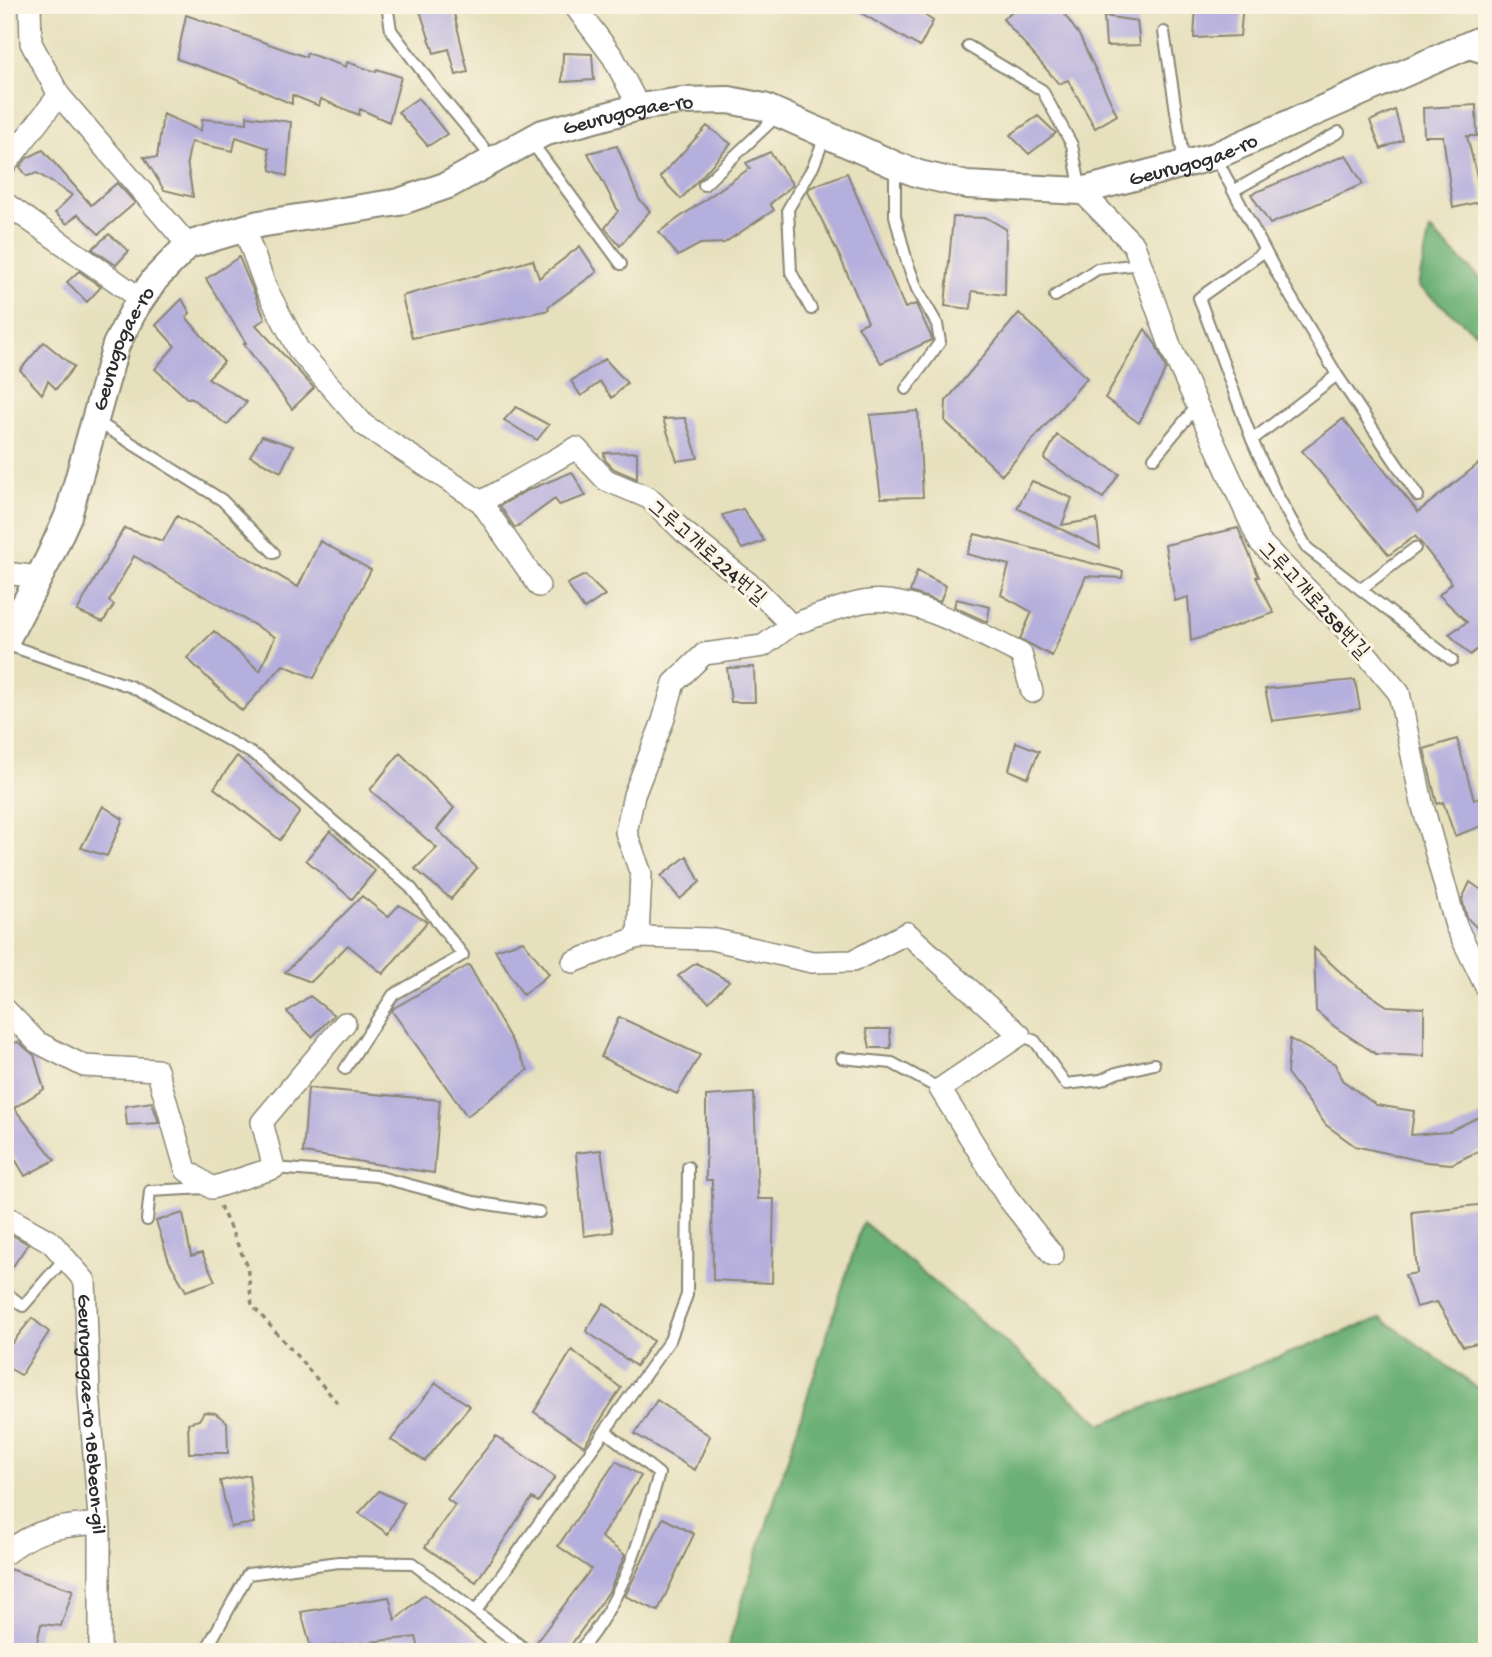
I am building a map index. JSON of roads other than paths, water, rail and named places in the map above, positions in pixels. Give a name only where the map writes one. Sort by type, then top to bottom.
[{"type":"street","points":[[30,5],[31,43],[59,95],[188,245]]},
{"type":"street","points":[[574,5],[613,57],[639,107]]},
{"type":"street","name":"Geurugogae-ro","points":[[5,643],[68,516],[116,345],[155,279],[188,245],[244,228],[399,202],[448,185],[543,133],[639,107],[681,101],[729,100],[764,107],[895,165],[919,174],[967,185],[1054,192],[1081,191],[1215,156],[1487,37]]},
{"type":"street","points":[[5,165],[59,95]]},
{"type":"street","name":"그루고개로258번길","points":[[1081,191],[1134,245],[1171,348],[1259,541],[1341,624],[1399,693],[1422,803],[1456,926],[1487,989]]},
{"type":"street","points":[[5,203],[141,299]]},
{"type":"street","points":[[244,228],[266,288],[298,349],[364,425],[481,502],[539,586]]},
{"type":"street","name":"그루고개로224번길","points":[[481,502],[576,448],[606,480],[649,498],[683,531],[757,590],[791,625]]},
{"type":"street","points":[[5,573],[39,577]]},
{"type":"street","points":[[638,937],[641,874],[626,832],[634,795],[663,721],[674,682],[704,654],[763,646],[791,625],[869,601],[908,604],[977,632],[1021,654],[1032,692]]},
{"type":"street","points":[[573,962],[638,937],[711,939],[812,962],[853,961],[906,933],[1020,1035],[940,1089],[1007,1197],[1053,1255]]},
{"type":"street","points":[[5,1009],[37,1042],[83,1066],[157,1070],[186,1170],[212,1188],[274,1168],[262,1122],[345,1023]]},
{"type":"street","name":"Geurugogae-ro 188beon-gil","points":[[5,1216],[51,1242],[85,1281],[89,1392],[99,1523],[100,1652]]},
{"type":"street","points":[[5,1554],[32,1535],[56,1527],[99,1523]]},
{"type":"lane","points":[[387,5],[391,30],[493,159]]},
{"type":"lane","points":[[1164,32],[1184,164]]},
{"type":"lane","points":[[968,46],[1042,90],[1072,145],[1081,191]]},
{"type":"lane","points":[[1459,50],[1487,59]]},
{"type":"lane","points":[[704,185],[780,113]]},
{"type":"lane","points":[[1233,191],[1339,132]]},
{"type":"lane","points":[[811,309],[791,272],[788,209],[813,167],[826,134]]},
{"type":"lane","points":[[530,140],[621,264]]},
{"type":"lane","points":[[1215,156],[1265,251],[1337,375],[1418,496]]},
{"type":"lane","points":[[895,165],[895,216],[907,262],[937,324],[940,342],[906,389]]},
{"type":"lane","points":[[1265,251],[1199,298],[1252,440],[1276,493],[1307,548],[1452,660]]},
{"type":"lane","points":[[1055,296],[1097,270],[1141,264]]},
{"type":"lane","points":[[1252,440],[1337,375]]},
{"type":"lane","points":[[1154,458],[1197,406]]},
{"type":"lane","points":[[96,421],[222,500],[274,553]]},
{"type":"lane","points":[[1361,589],[1415,548]]},
{"type":"lane","points":[[5,643],[132,687],[260,758],[411,888],[464,955],[393,995],[345,1069]]},
{"type":"lane","points":[[1020,1035],[1035,1041],[1066,1084],[1101,1080],[1116,1073],[1154,1064]]},
{"type":"lane","points":[[842,1058],[892,1063],[940,1089]]},
{"type":"lane","points":[[476,1611],[670,1340],[688,1295],[688,1167]]},
{"type":"lane","points":[[274,1168],[376,1176],[474,1202],[540,1212]]},
{"type":"lane","points":[[147,1220],[150,1191],[212,1188]]},
{"type":"lane","points":[[5,1293],[23,1306],[65,1258]]},
{"type":"lane","points":[[578,1652],[613,1602],[640,1541],[659,1474],[605,1432]]},
{"type":"lane","points":[[205,1652],[248,1574],[339,1562],[412,1563],[529,1652]]}]
